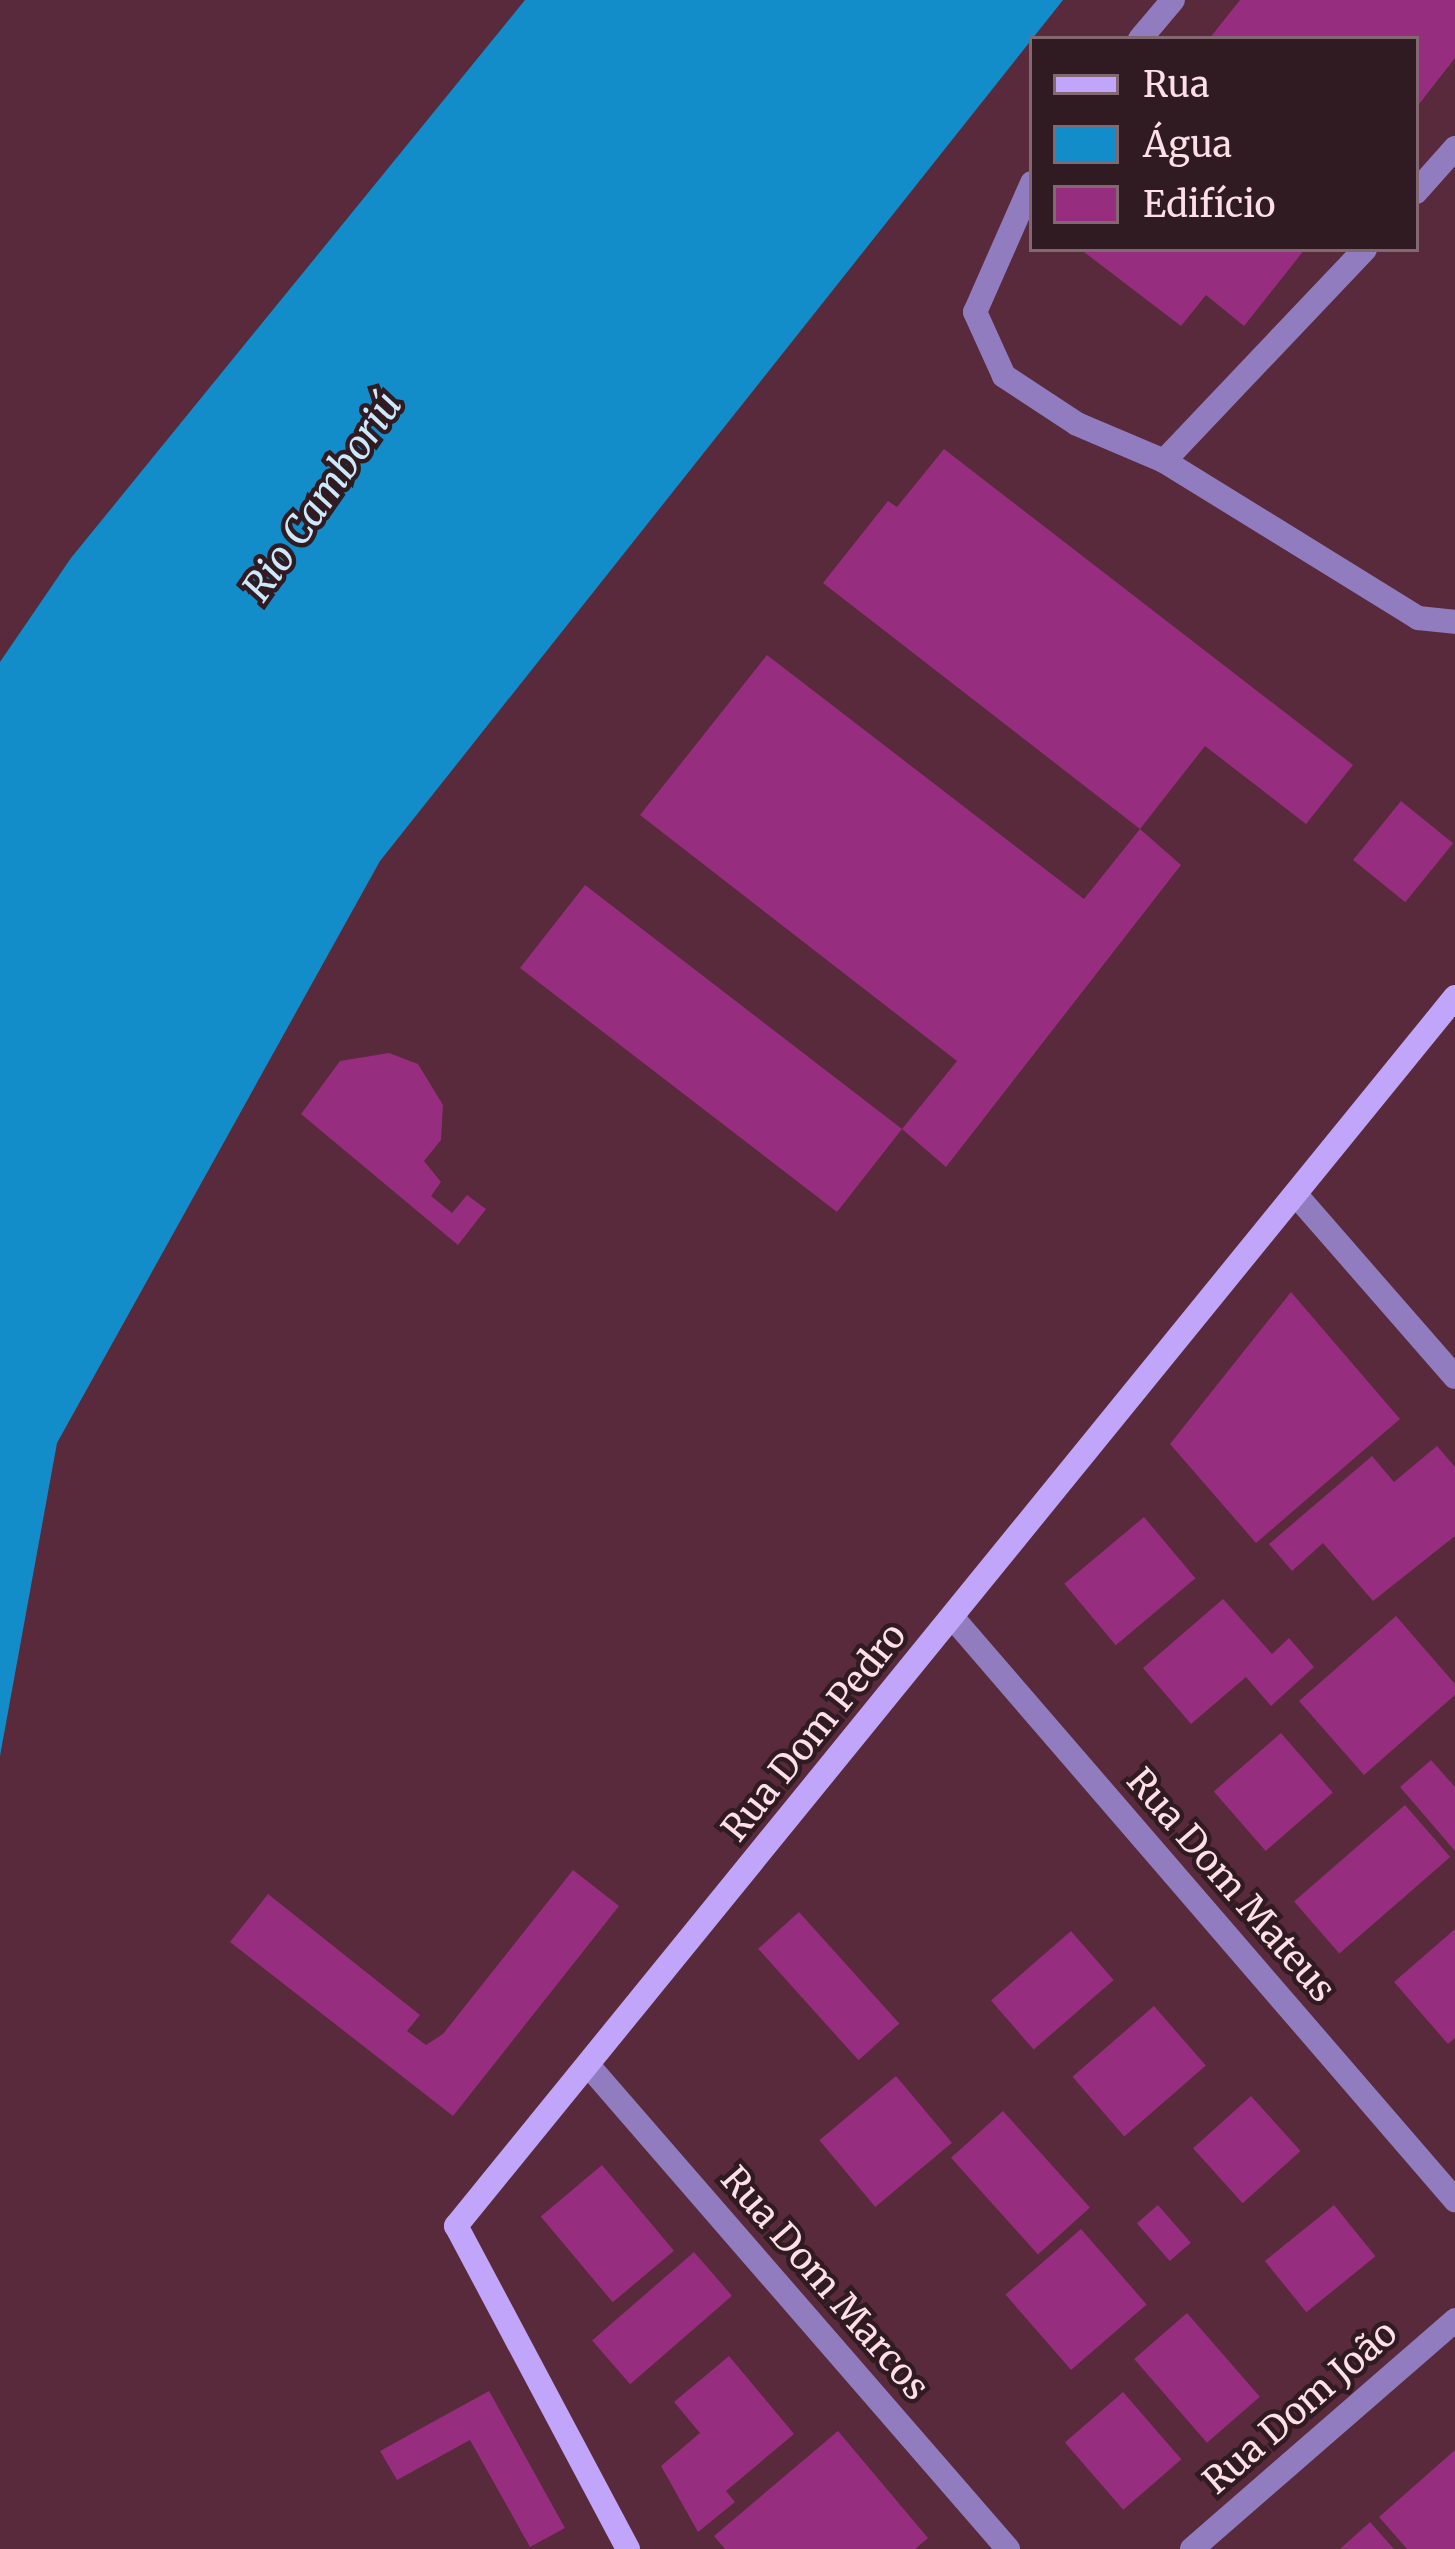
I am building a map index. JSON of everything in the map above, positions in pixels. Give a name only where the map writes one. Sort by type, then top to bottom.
[{"type":"street","points":[[1143,36],[1174,0]]},
{"type":"street","points":[[1419,189],[1455,148]]},
{"type":"street","points":[[1029,190],[975,313],[1004,376],[1077,424],[1164,461],[1418,619],[1455,622]]},
{"type":"street","points":[[1164,461],[1362,252]]},
{"type":"street","name":"Rua Dom Pedro","points":[[628,2549],[456,2226],[1298,1196],[1455,997]]},
{"type":"street","points":[[1298,1196],[1455,1376]]},
{"type":"street","name":"Rua Dom Mateus","points":[[953,1618],[1455,2200]]},
{"type":"street","name":"Rua Dom Marcos","points":[[588,2065],[1008,2549]]},
{"type":"street","name":"Rua Dom João","points":[[1192,2549],[1455,2320]]},
{"type":"water","name":"Rio Camboriú","points":[[525,0],[1063,0],[1034,36],[1029,36],[1029,43],[380,861],[57,1443],[0,1756],[0,662],[71,558]]},
{"type":"building","points":[[1240,0],[1455,0],[1455,58],[1419,104],[1419,36],[1211,36]]},
{"type":"building","points":[[1084,252],[1303,252],[1244,326],[1206,295],[1181,326]]},
{"type":"building","points":[[944,449],[1353,765],[1306,824],[1205,746],[1140,829],[823,583],[888,501],[897,507]]},
{"type":"building","points":[[767,655],[1084,899],[1140,829],[1181,865],[946,1167],[902,1129],[957,1061],[640,815]]},
{"type":"building","points":[[1401,801],[1453,843],[1405,902],[1353,860]]},
{"type":"building","points":[[585,885],[902,1129],[837,1212],[520,968]]},
{"type":"building","points":[[389,1053],[418,1064],[443,1105],[441,1140],[424,1161],[441,1182],[431,1196],[452,1213],[467,1195],[486,1209],[458,1245],[301,1114],[340,1061]]},
{"type":"building","points":[[1291,1292],[1400,1419],[1256,1543],[1170,1444]]},
{"type":"building","points":[[1437,1446],[1455,1467],[1455,1536],[1373,1601],[1323,1543],[1292,1571],[1269,1544],[1372,1456],[1394,1482]]},
{"type":"building","points":[[1144,1517],[1195,1578],[1116,1645],[1064,1584]]},
{"type":"building","points":[[1223,1599],[1272,1654],[1289,1638],[1314,1667],[1271,1706],[1246,1677],[1191,1724],[1143,1668]]},
{"type":"building","points":[[1396,1616],[1455,1684],[1455,1695],[1364,1775],[1299,1701]]},
{"type":"building","points":[[1281,1733],[1333,1793],[1266,1851],[1214,1791]]},
{"type":"building","points":[[1431,1760],[1455,1787],[1455,1851],[1400,1787]]},
{"type":"building","points":[[1405,1805],[1450,1857],[1339,1954],[1294,1901]]},
{"type":"building","points":[[573,1870],[619,1906],[453,2116],[230,1942],[268,1894],[420,2015],[407,2031],[426,2045],[443,2034]]},
{"type":"building","points":[[799,1912],[899,2023],[858,2060],[758,1949]]},
{"type":"building","points":[[1455,1929],[1455,2038],[1448,2044],[1394,1982]]},
{"type":"building","points":[[1071,1931],[1114,1980],[1034,2050],[991,2001]]},
{"type":"building","points":[[1154,2006],[1206,2066],[1124,2136],[1072,2077]]},
{"type":"building","points":[[896,2076],[952,2143],[875,2207],[819,2140]]},
{"type":"building","points":[[1251,2096],[1301,2151],[1243,2203],[1193,2148]]},
{"type":"building","points":[[1003,2111],[1090,2208],[1038,2254],[951,2158]]},
{"type":"building","points":[[602,2165],[674,2251],[613,2302],[541,2216]]},
{"type":"building","points":[[1158,2205],[1191,2243],[1170,2261],[1137,2223]]},
{"type":"building","points":[[1334,2205],[1376,2256],[1306,2312],[1265,2261]]},
{"type":"building","points":[[1081,2229],[1147,2304],[1071,2370],[1006,2295]]},
{"type":"building","points":[[694,2252],[732,2296],[630,2384],[592,2341]]},
{"type":"building","points":[[1187,2313],[1260,2397],[1207,2443],[1134,2359]]},
{"type":"building","points":[[729,2356],[794,2434],[726,2491],[735,2502],[698,2532],[661,2466],[700,2433],[674,2402]]},
{"type":"building","points":[[489,2391],[565,2528],[530,2547],[470,2440],[397,2480],[380,2451]]},
{"type":"building","points":[[1123,2392],[1181,2459],[1123,2510],[1065,2443]]},
{"type":"building","points":[[838,2431],[928,2538],[915,2549],[725,2549],[714,2536]]},
{"type":"building","points":[[1455,2450],[1455,2549],[1407,2549],[1379,2517]]},
{"type":"building","points":[[1370,2522],[1394,2549],[1340,2549]]}]
